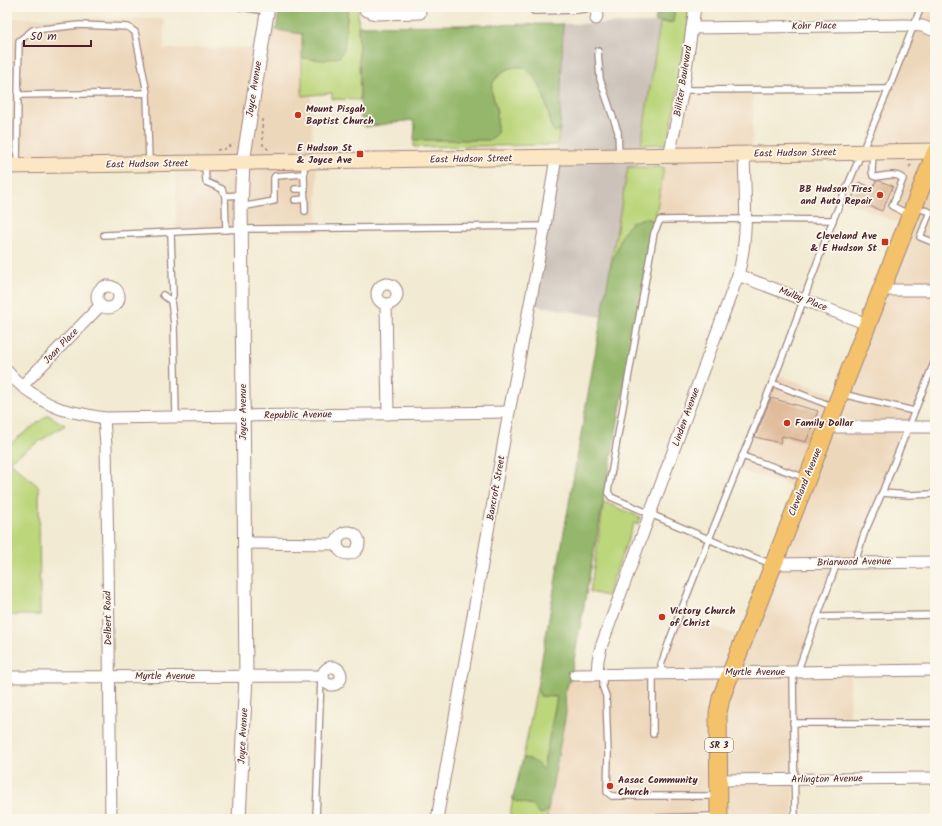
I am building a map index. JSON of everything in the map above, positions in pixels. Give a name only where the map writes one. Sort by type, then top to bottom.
[{"type":"main road","name":"East Hudson Street","points":[[12,166],[243,162],[304,168],[556,157],[935,152]]},
{"type":"main road","name":"Cleveland Avenue","points":[[719,818],[718,713],[721,698],[935,152]]},
{"type":"street","points":[[365,7],[365,10],[375,14],[420,13]]},
{"type":"street","points":[[596,19],[599,7]]},
{"type":"street","name":"Billiter Boulevard","points":[[669,156],[683,90],[695,7]]},
{"type":"street","name":"Joyce Avenue","points":[[239,819],[246,676],[241,201],[243,162],[267,9]]},
{"type":"street","name":"Kohr Place","points":[[692,28],[915,25],[935,31]]},
{"type":"street","name":"Linden Avenue","points":[[600,674],[598,660],[601,647],[738,275],[742,260],[745,219],[744,154]]},
{"type":"street","name":"Bancroft Street","points":[[437,819],[509,412],[546,226],[556,157]]},
{"type":"street","name":"Mulby Place","points":[[738,275],[867,324]]},
{"type":"street","points":[[881,290],[935,290]]},
{"type":"street","points":[[386,305],[388,414]]},
{"type":"street","name":"Joan Place","points":[[22,386],[100,306]]},
{"type":"street","points":[[7,371],[14,380],[22,386]]},
{"type":"street","name":"Republic Avenue","points":[[22,386],[29,392],[59,408],[104,418],[509,412]]},
{"type":"street","name":"Delbert Road","points":[[104,418],[106,454],[111,819]]},
{"type":"street","points":[[826,427],[935,427]]},
{"type":"street","points":[[245,543],[337,544]]},
{"type":"street","name":"Briarwood Avenue","points":[[773,564],[935,562]]},
{"type":"street","name":"Myrtle Avenue","points":[[575,675],[935,670]]},
{"type":"street","name":"Myrtle Avenue","points":[[7,677],[322,676]]},
{"type":"street","name":"Arlington Avenue","points":[[719,788],[794,780],[935,778]]},
{"type":"lane","points":[[240,7],[267,9]]},
{"type":"lane","points":[[534,11],[577,10],[599,7]]},
{"type":"lane","points":[[653,734],[657,673],[772,383],[833,220],[868,152],[889,89],[921,7]]},
{"type":"lane","points":[[12,166],[18,95],[19,41],[33,30],[79,25],[128,27],[135,32],[147,93],[149,164]]},
{"type":"lane","points":[[598,51],[600,79],[618,132],[619,156]]},
{"type":"lane","points":[[683,90],[889,89]]},
{"type":"lane","points":[[18,95],[147,93]]},
{"type":"lane","points":[[868,152],[873,176],[894,175],[900,176],[903,179],[892,206],[912,211],[930,212],[920,237],[935,243]]},
{"type":"lane","points":[[205,163],[206,182],[222,190],[225,196],[226,230]]},
{"type":"lane","points":[[225,196],[241,201],[277,201],[275,176],[304,168],[305,211]]},
{"type":"lane","points":[[295,189],[305,189]]},
{"type":"lane","points":[[295,200],[305,199]]},
{"type":"lane","points":[[773,564],[709,539],[611,497],[608,491],[654,233],[660,220],[833,220]]},
{"type":"lane","points":[[104,235],[242,229],[546,226]]},
{"type":"lane","points":[[171,233],[173,295],[171,301],[174,324],[176,416]]},
{"type":"lane","points":[[163,296],[171,301]]},
{"type":"lane","points":[[855,562],[864,534],[882,494],[907,427],[935,360]]},
{"type":"lane","points":[[772,383],[837,400],[914,411]]},
{"type":"lane","points":[[742,456],[807,478]]},
{"type":"lane","points":[[882,494],[935,494]]},
{"type":"lane","points":[[795,819],[793,672],[798,667],[837,563]]},
{"type":"lane","points":[[817,617],[935,615]]},
{"type":"lane","points":[[600,674],[606,696],[608,755],[607,792],[612,796],[719,788]]},
{"type":"lane","points":[[316,819],[322,676]]},
{"type":"lane","points":[[793,723],[935,723]]},
{"type":"lane","points":[[622,819],[719,818]]},
{"type":"path","points":[[224,149],[234,144]]},
{"type":"path","points":[[909,167],[912,164]]},
{"type":"shaded area","points":[[920,7],[935,7],[935,358],[853,563],[841,563],[796,671],[850,671],[850,724],[793,724],[793,819],[547,819],[566,713],[565,693],[571,676],[660,673],[680,614],[744,638],[801,488],[738,470],[774,374],[838,395],[906,226],[844,201]]},
{"type":"shaded area","points":[[7,18],[164,19],[164,49],[258,48],[263,29],[302,34],[302,96],[311,95],[313,150],[317,171],[317,232],[176,233],[176,164],[7,167]]},
{"type":"shaded area","points":[[660,23],[637,167],[628,168],[601,317],[530,304],[560,129],[563,24]]},
{"type":"shaded area","points":[[677,90],[753,90],[752,155],[744,155],[746,218],[655,221]]},
{"type":"green space","points":[[280,7],[348,7],[344,50],[339,57],[325,60],[302,58],[302,34],[276,30]]},
{"type":"green space","points":[[348,7],[358,7],[360,100],[332,99],[332,93],[302,96],[302,58],[325,60],[344,50]]},
{"type":"green space","points":[[658,7],[675,7],[673,22],[655,22]]},
{"type":"green space","points":[[675,7],[692,7],[668,144],[641,145],[660,23],[673,22]]},
{"type":"green space","points":[[563,24],[560,129],[556,132],[552,129],[548,110],[540,87],[534,77],[527,70],[518,67],[504,71],[497,76],[493,83],[492,89],[497,110],[497,134],[489,140],[414,140],[415,125],[412,120],[366,127],[361,124],[358,26]]},
{"type":"green space","points":[[513,67],[526,68],[536,79],[544,96],[552,129],[556,132],[560,129],[557,145],[414,147],[414,140],[489,140],[497,134],[496,107],[491,90],[493,82],[504,71]]},
{"type":"green space","points":[[628,167],[664,167],[655,221],[644,218],[610,268]]},
{"type":"green space","points":[[644,218],[655,221],[571,676],[565,693],[566,713],[548,810],[542,814],[538,813],[533,805],[515,801],[513,798],[523,758],[530,759],[539,765],[543,770],[557,697],[540,696],[537,687],[610,268],[623,233],[632,222]]},
{"type":"green space","points":[[48,415],[65,425],[9,461],[39,487],[40,615],[7,615],[7,446]]},
{"type":"green space","points":[[604,502],[640,517],[638,525],[634,523],[607,596],[590,592]]},
{"type":"green space","points":[[537,687],[540,696],[557,697],[543,770],[530,759],[523,758]]},
{"type":"green space","points":[[513,798],[515,801],[533,805],[542,814],[548,810],[547,819],[509,819]]},
{"type":"building","name":"BB Hudson Tires and Auto Repair","points":[[876,181],[893,186],[882,211],[852,199],[859,182],[873,188]]},
{"type":"building","name":"Family Dollar","points":[[771,398],[818,411],[806,442],[782,436],[780,443],[755,437]]},
{"type":"place","name":"Mount Pisgah Baptist Church","points":[[298,115]]},
{"type":"place","name":"E Hudson St & Joyce Ave","points":[[360,154]]},
{"type":"place","name":"BB Hudson Tires and Auto Repair","points":[[880,195]]},
{"type":"place","name":"Cleveland Ave & E Hudson St","points":[[885,242]]},
{"type":"place","name":"Family Dollar","points":[[787,423]]},
{"type":"place","name":"Victory Church of Christ","points":[[662,617]]},
{"type":"place","name":"Aasac Community Church","points":[[610,786]]}]
